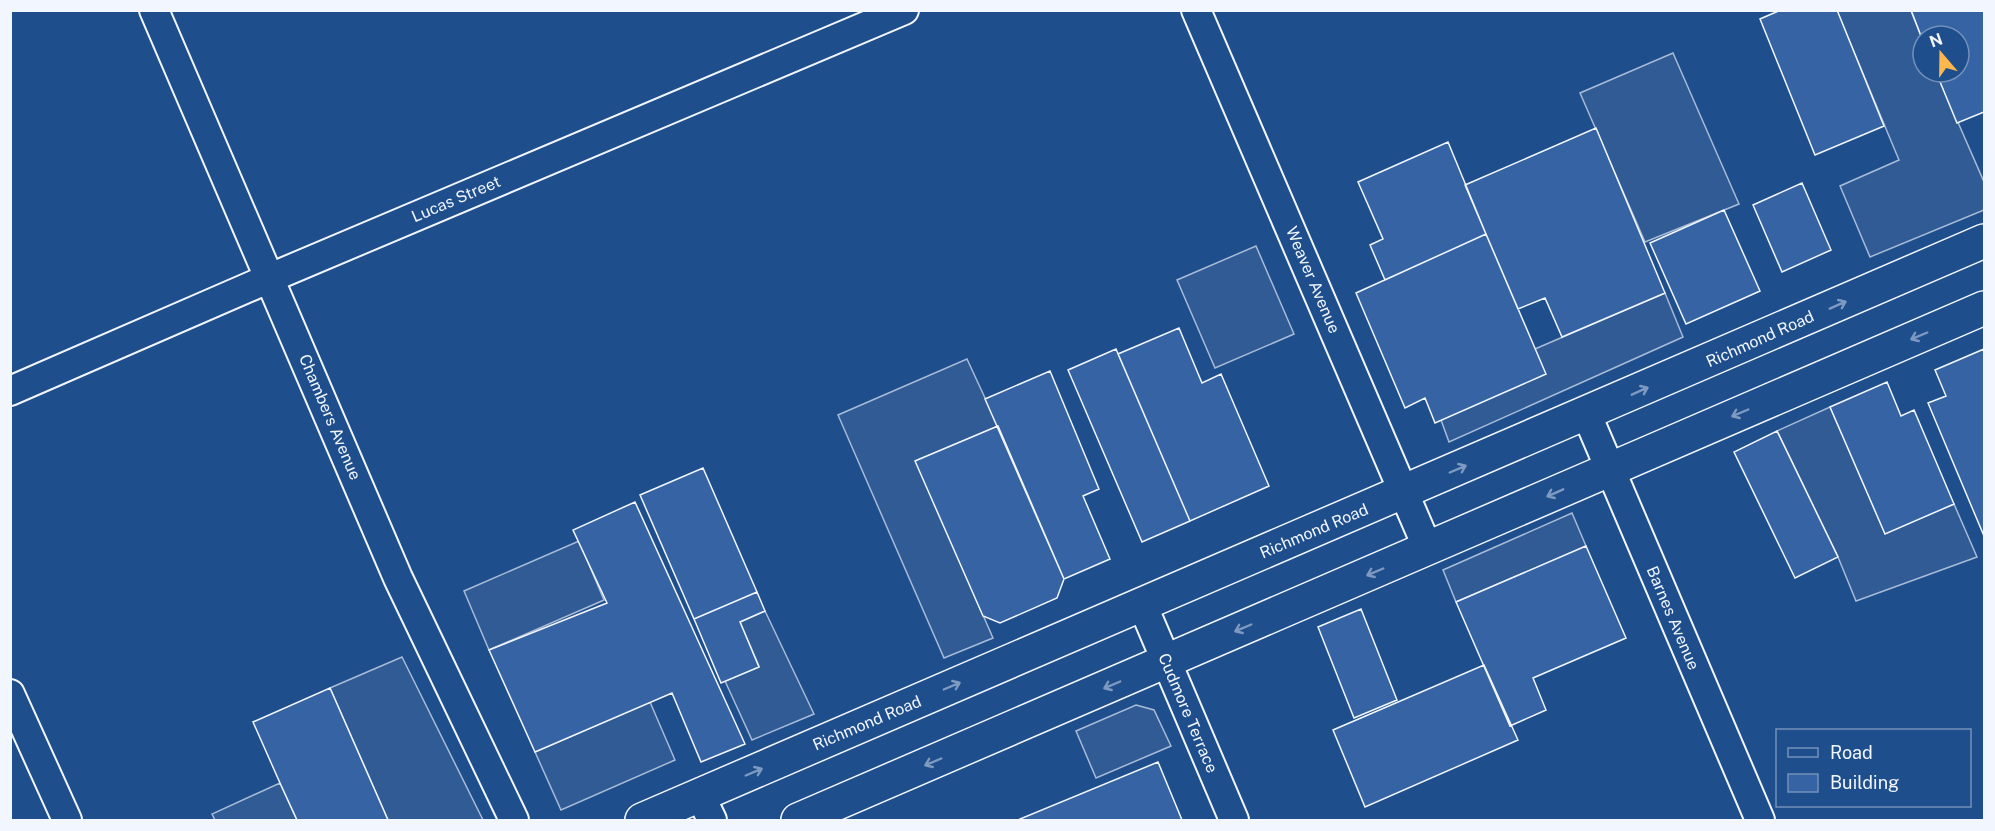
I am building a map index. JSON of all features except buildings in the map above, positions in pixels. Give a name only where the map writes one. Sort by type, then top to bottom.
[{"type":"main road","name":"Richmond Road","points":[[642,820],[706,808],[1142,604],[1587,415],[1984,241]]},
{"type":"main road","points":[[798,820],[1984,308]]},
{"type":"street","name":"Chambers Avenue","points":[[154,10],[398,578],[514,820]]},
{"type":"street","name":"Lucas Street","points":[[10,391],[270,278],[904,10]]},
{"type":"street","name":"Weaver Avenue","points":[[1196,10],[1428,549]]},
{"type":"street","name":"Barnes Avenue","points":[[1587,415],[1760,820]]},
{"type":"street","name":"Cudmore Terrace","points":[[1142,604],[1234,820]]},
{"type":"street","points":[[10,693],[67,820]]},
{"type":"shaded area","points":[[1837,11],[1911,11],[1916,24],[1911,24],[1911,84],[1941,84],[1984,182],[1984,210],[1870,257],[1840,186],[1899,160]]},
{"type":"shaded area","points":[[1673,53],[1739,204],[1645,242],[1580,93]]},
{"type":"shaded area","points":[[1256,246],[1294,334],[1215,368],[1177,280]]},
{"type":"shaded area","points":[[1665,293],[1683,337],[1449,442],[1441,420],[1535,349]]},
{"type":"shaded area","points":[[967,359],[998,426],[916,461],[993,638],[944,658],[838,415]]},
{"type":"shaded area","points":[[1830,407],[1885,533],[1954,504],[1977,557],[1856,601],[1838,557],[1777,431]]},
{"type":"shaded area","points":[[1572,513],[1586,546],[1456,602],[1443,570]]},
{"type":"shaded area","points":[[579,541],[604,600],[489,650],[464,591]]},
{"type":"shaded area","points":[[765,611],[814,714],[752,740],[725,681],[759,666],[740,622]]},
{"type":"shaded area","points":[[402,657],[483,820],[388,820],[330,688]]},
{"type":"shaded area","points":[[650,702],[675,760],[561,810],[535,752]]},
{"type":"shaded area","points":[[1136,705],[1154,710],[1171,746],[1096,778],[1076,731]]},
{"type":"shaded area","points":[[280,783],[297,820],[215,820],[212,814]]}]
